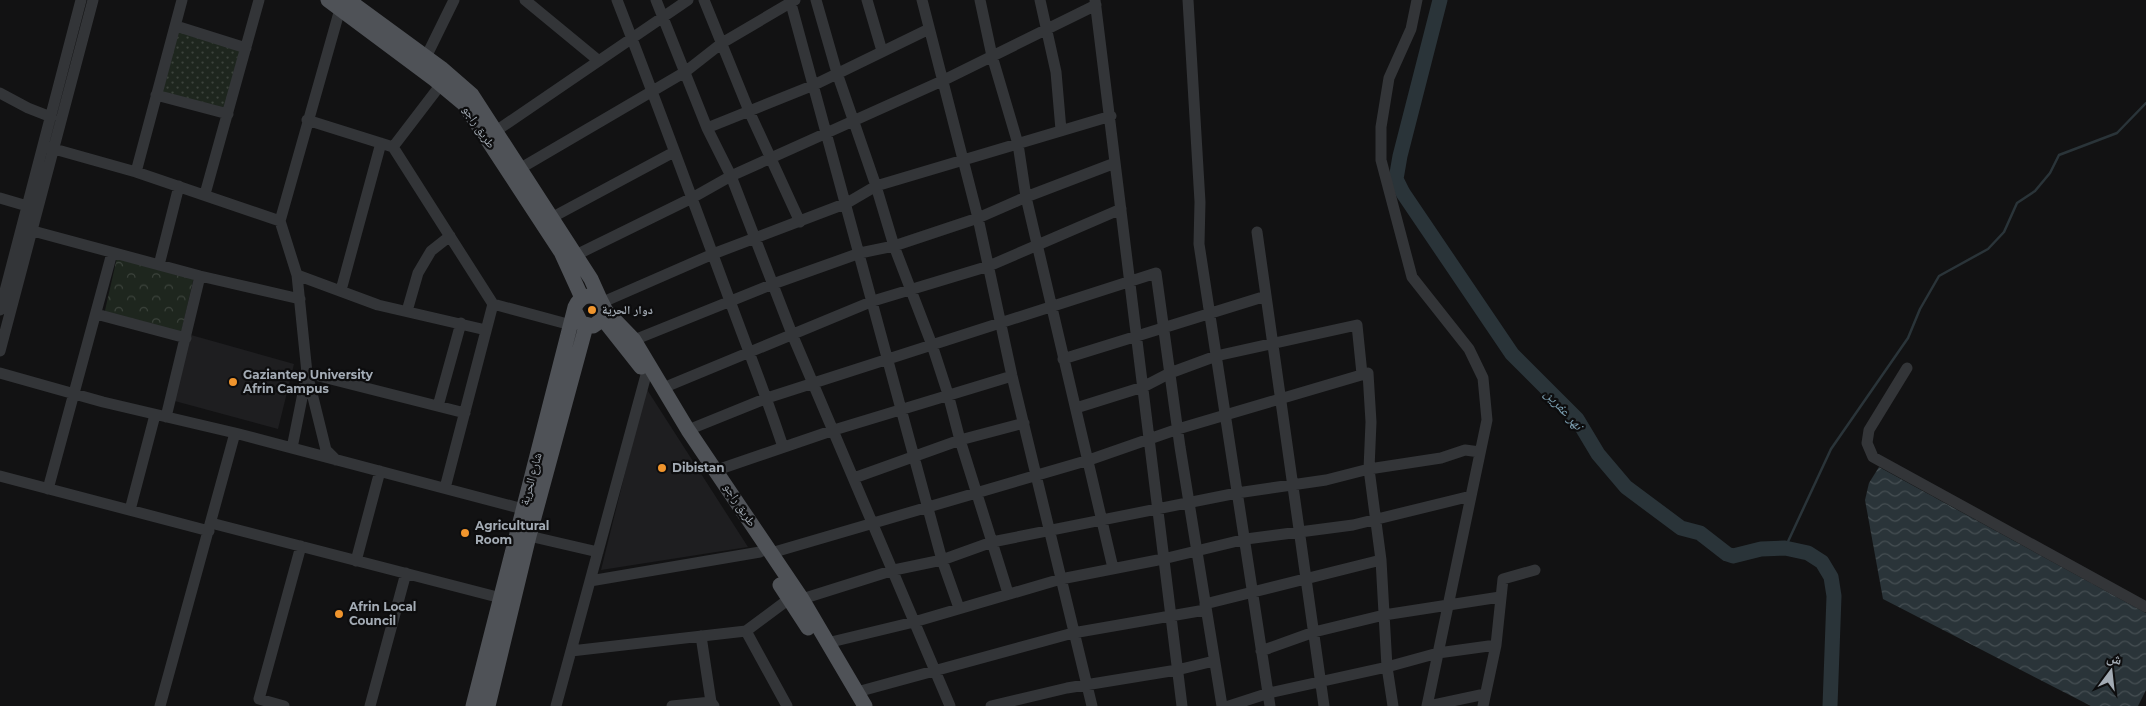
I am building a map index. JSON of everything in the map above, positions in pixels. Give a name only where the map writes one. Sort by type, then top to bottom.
[{"type":"main road","name":"طريق راجو","points":[[340,2],[426,57],[464,104],[561,252],[578,315]]},
{"type":"main road","name":"طريق راجو","points":[[340,2],[445,80],[472,95],[521,168],[591,279],[603,308],[646,375],[827,644],[857,699]]},
{"type":"main road","points":[[591,296],[603,308],[597,325],[578,315],[591,296]]},
{"type":"main road","name":"طريق راجو","points":[[603,308],[634,340],[688,430],[717,470],[765,553]]},
{"type":"main road","name":"شارع الحرية","points":[[473,706],[501,598],[529,536],[543,460],[578,315]]},
{"type":"main road","name":"شارع الحرية","points":[[488,706],[515,565],[523,509],[543,460]]},
{"type":"main road","name":"طريق راجو","points":[[796,599],[857,699],[865,706]]},
{"type":"street","points":[[48,147],[51,117],[81,0]]},
{"type":"street","points":[[0,310],[33,207],[48,147],[93,0]]},
{"type":"street","points":[[136,172],[182,0]]},
{"type":"street","points":[[205,194],[259,0]]},
{"type":"street","points":[[426,57],[454,0]]},
{"type":"street","points":[[617,0],[653,90],[674,152],[767,398],[783,447]]},
{"type":"street","points":[[656,0],[707,128],[731,176],[754,240],[792,334],[894,570],[950,706]]},
{"type":"street","points":[[496,131],[688,0]]},
{"type":"street","points":[[704,0],[750,111],[800,222]]},
{"type":"street","points":[[816,0],[837,73],[876,186],[894,246],[909,290],[932,345],[948,394],[960,440],[1008,593]]},
{"type":"street","points":[[867,0],[882,50]]},
{"type":"street","points":[[922,0],[978,218],[1012,376],[1092,706]]},
{"type":"street","points":[[980,0],[992,56],[1018,144],[1026,197],[1113,568]]},
{"type":"street","points":[[1040,0],[1048,29],[1056,72],[1061,130]]},
{"type":"street","points":[[1188,0],[1200,202],[1199,244],[1254,591],[1270,706]]},
{"type":"street","points":[[1417,0],[1411,29],[1389,78],[1380,127],[1381,160],[1412,277],[1469,349],[1483,378],[1487,420],[1428,706],[1485,694]]},
{"type":"street","points":[[521,168],[685,72],[722,43],[792,1],[942,560],[959,608]]},
{"type":"street","points":[[336,460],[326,450],[307,373],[297,275],[280,220],[307,120],[331,48],[340,2]]},
{"type":"street","points":[[532,2],[599,60]]},
{"type":"street","points":[[576,255],[692,198],[731,176],[942,82],[1048,29],[1095,3],[1111,116],[1115,163],[1182,706]]},
{"type":"street","points":[[176,26],[246,48]]},
{"type":"street","points":[[707,128],[814,85],[882,50],[929,30]]},
{"type":"street","points":[[393,146],[445,80]]},
{"type":"street","points":[[0,93],[28,108],[51,117]]},
{"type":"street","points":[[156,95],[228,114]]},
{"type":"street","points":[[603,308],[713,254],[847,203],[876,186],[1111,116]]},
{"type":"street","points":[[307,120],[393,146],[493,304],[445,488]]},
{"type":"street","points":[[340,290],[381,143]]},
{"type":"street","points":[[48,147],[136,172],[280,220]]},
{"type":"street","points":[[551,218],[674,152]]},
{"type":"street","points":[[634,340],[773,284],[860,253],[894,246],[978,218],[1026,197],[1115,163]]},
{"type":"street","points":[[159,265],[178,186]]},
{"type":"street","points":[[0,198],[33,207]]},
{"type":"street","points":[[0,351],[34,231],[33,207]]},
{"type":"street","points":[[663,388],[873,301],[989,266],[1121,209]]},
{"type":"street","points":[[34,231],[200,276],[300,299]]},
{"type":"street","points":[[1257,232],[1324,706]]},
{"type":"street","points":[[407,311],[418,273],[431,252],[450,236]]},
{"type":"street","points":[[48,489],[112,252]]},
{"type":"street","points":[[688,430],[767,398],[1156,273],[1189,503],[1222,706]]},
{"type":"street","points":[[297,275],[378,305],[486,330]]},
{"type":"street","points":[[130,510],[186,338],[200,276]]},
{"type":"street","points":[[1063,359],[1266,296]]},
{"type":"street","points":[[493,304],[578,315]]},
{"type":"street","points":[[96,314],[186,338]]},
{"type":"street","points":[[438,406],[461,324]]},
{"type":"street","points":[[1076,408],[1143,387],[1170,373],[1216,356],[1357,325],[1362,374]]},
{"type":"street","points":[[1907,368],[1869,430],[1867,443],[1873,457],[2146,607]]},
{"type":"street","points":[[0,373],[73,394],[292,448],[523,509]]},
{"type":"street","points":[[307,373],[465,413]]},
{"type":"street","points":[[292,448],[307,373]]},
{"type":"street","points":[[590,581],[765,553],[1089,460],[1178,429],[1368,373],[1371,422],[1369,469],[1381,560],[1387,667],[1393,706]]},
{"type":"street","points":[[556,706],[646,375]]},
{"type":"street","points":[[717,470],[834,430],[1012,376]]},
{"type":"street","points":[[854,478],[960,440],[1024,423]]},
{"type":"street","points":[[160,706],[235,434]]},
{"type":"street","points":[[571,651],[746,630],[796,599],[894,570],[942,560],[992,542],[1237,493],[1326,480],[1369,469],[1441,458],[1465,450],[1480,452]]},
{"type":"street","points":[[356,560],[380,471]]},
{"type":"street","points":[[0,476],[130,510],[301,546],[501,598]]},
{"type":"street","points":[[827,644],[914,622],[1061,579],[1163,560],[1246,539],[1353,525],[1471,496]]},
{"type":"street","points":[[529,536],[598,552]]},
{"type":"street","points":[[284,706],[260,698],[301,546]]},
{"type":"street","points":[[857,699],[935,670],[1073,633],[1171,617],[1254,591],[1381,560]]},
{"type":"street","points":[[1483,706],[1496,645],[1503,579],[1535,570]]},
{"type":"street","points":[[370,706],[406,573]]},
{"type":"street","points":[[1261,651],[1314,632],[1384,616],[1500,597]]},
{"type":"street","points":[[746,630],[787,706]]},
{"type":"street","points":[[672,706],[713,704],[701,636]]},
{"type":"street","points":[[1229,706],[1268,693],[1387,667],[1438,653],[1496,645]]},
{"type":"street","points":[[991,706],[1067,688],[1177,670],[1214,661]]},
{"type":"shaded area","name":"Gaziantep University Afrin Campus","points":[[191,335],[294,364],[278,429],[171,400]]},
{"type":"shaded area","name":"Dibistan","points":[[646,388],[748,547],[601,570]]},
{"type":"green space","points":[[176,28],[245,48],[228,114],[158,94]]},
{"type":"green space","points":[[118,253],[195,272],[181,333],[104,315]]},
{"type":"water","points":[[1879,467],[2146,613],[2146,690],[2138,706],[2091,706],[1883,599],[1865,500],[1869,483]]},
{"type":"waterway","name":"نهر عفرين","points":[[1440,0],[1400,156],[1396,179],[1403,193],[1512,354],[1577,419],[1598,454],[1626,487],[1681,528],[1700,533],[1727,554],[1733,556],[1761,549],[1785,548],[1808,553],[1822,562],[1831,577],[1834,596],[1830,706]]},
{"type":"waterway","points":[[1785,548],[1831,449],[1908,338],[1920,309],[1939,276],[1988,249],[2004,232],[2017,203],[2035,191],[2050,173],[2059,155],[2117,133],[2146,103]]},
{"type":"place","name":"دوار الحرية","points":[[592,310]]},
{"type":"place","name":"Gaziantep University Afrin Campus","points":[[233,382]]},
{"type":"place","name":"Dibistan","points":[[662,468]]},
{"type":"place","name":"Agricultural Room","points":[[465,533]]},
{"type":"place","name":"Afrin Local Council","points":[[339,614]]}]
